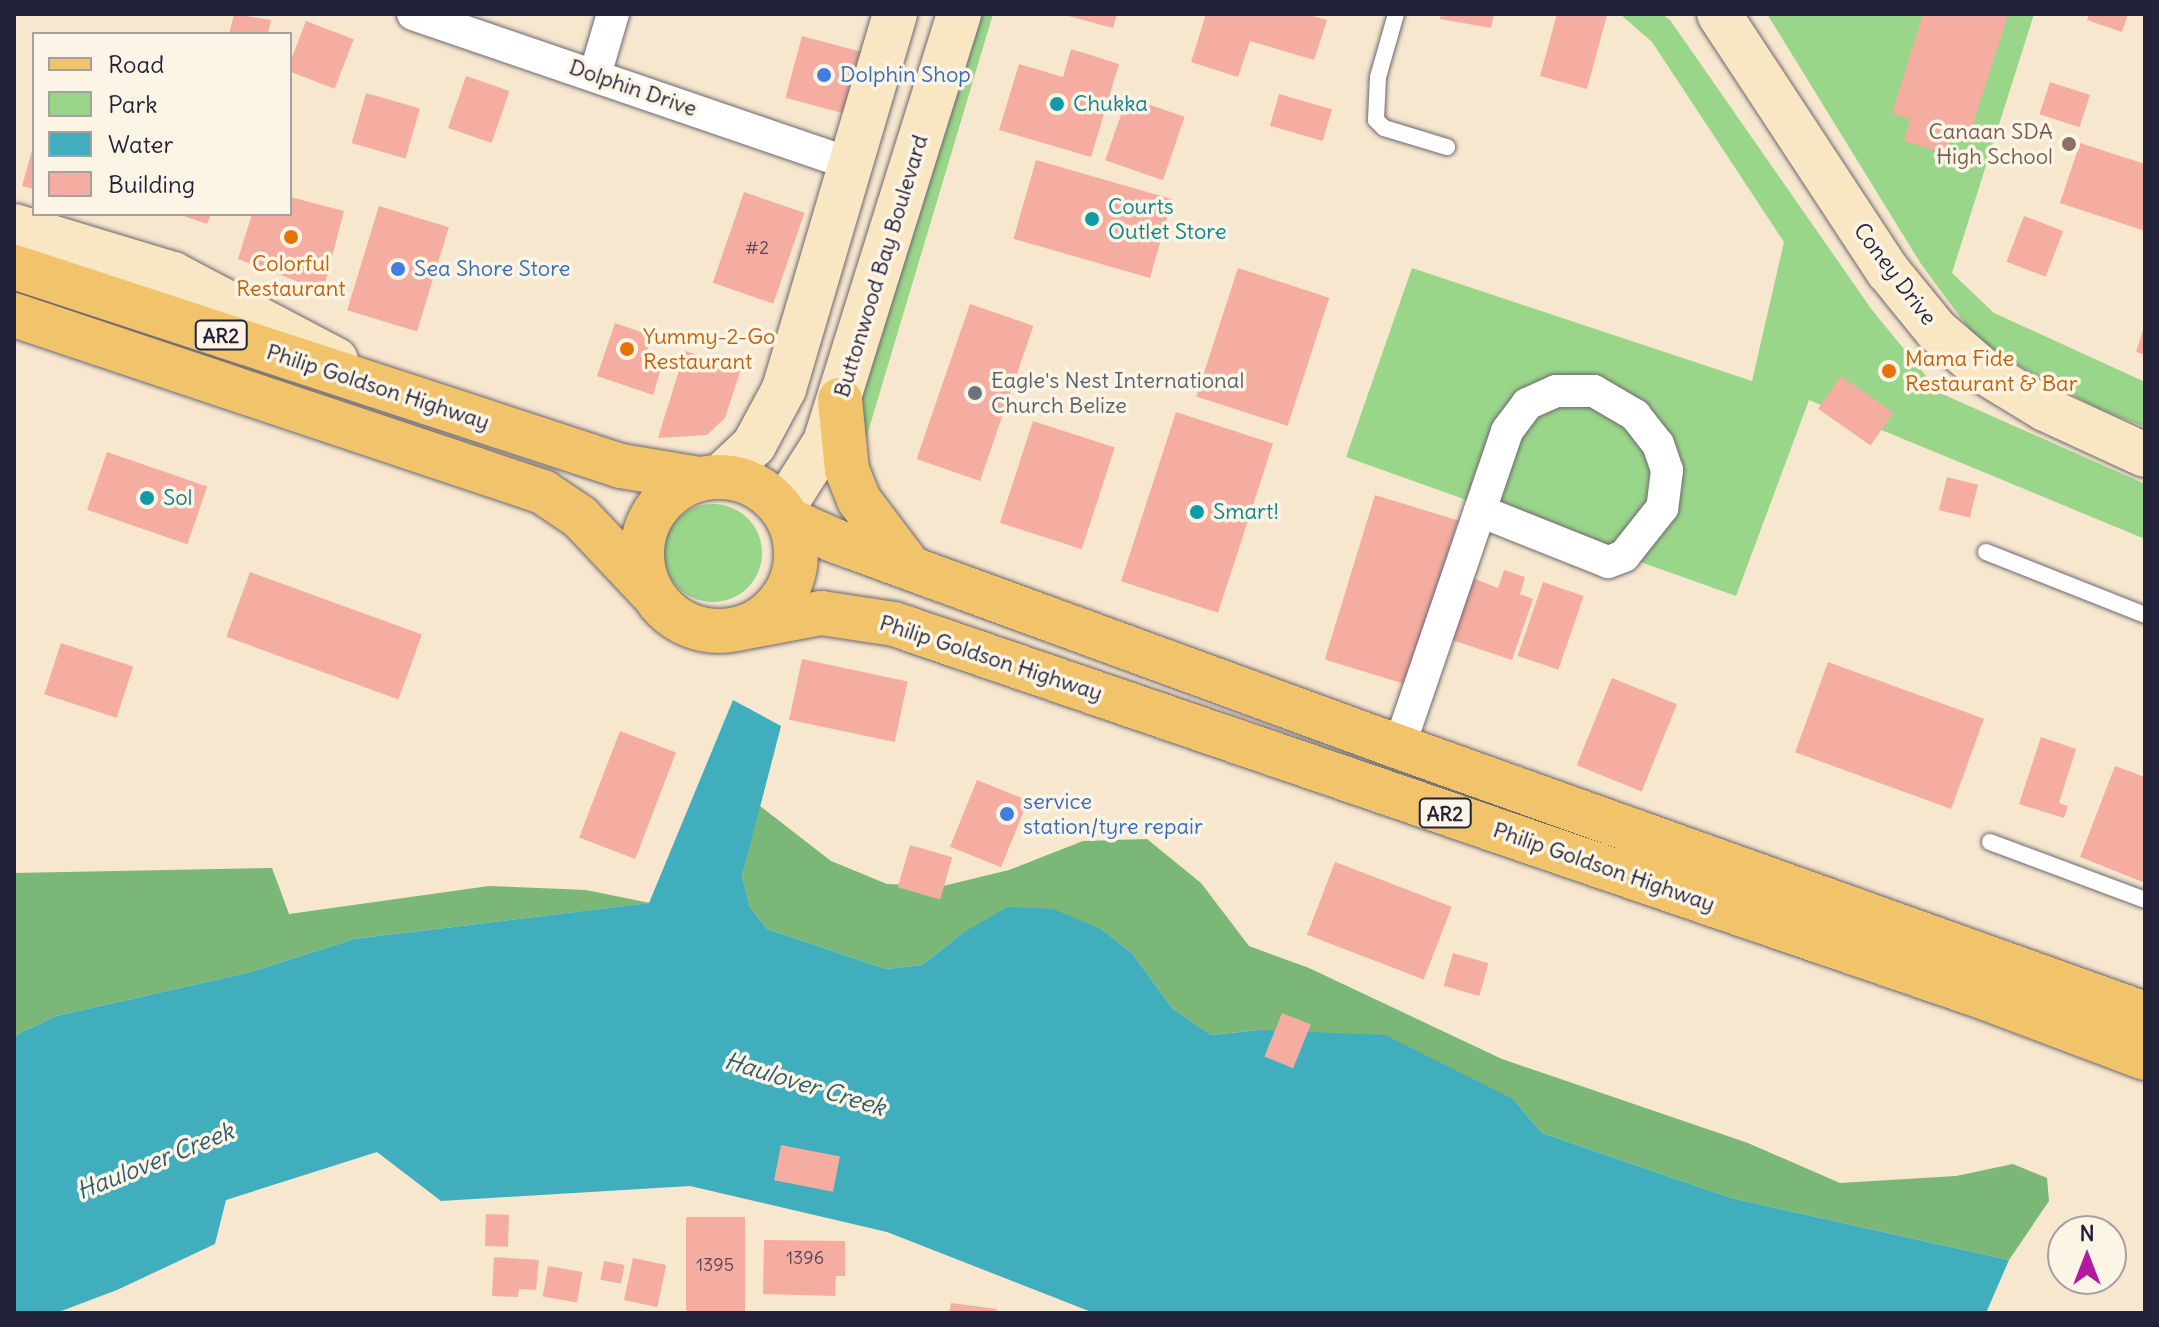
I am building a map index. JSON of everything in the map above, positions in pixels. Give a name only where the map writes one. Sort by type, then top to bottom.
[{"type":"main road","name":"Philip Goldson Highway","points":[[14,267],[621,466],[710,478]]},
{"type":"main road","name":"Philip Goldson Highway","points":[[14,315],[543,492],[580,517],[650,591]]},
{"type":"main road","points":[[840,400],[841,445],[859,500],[909,566]]},
{"type":"main road","points":[[710,478],[755,486],[786,514],[796,565],[789,587],[777,606],[737,629],[687,625],[665,611],[650,591],[642,569],[647,523],[677,488],[710,478]]},
{"type":"main road","name":"Philip Goldson Highway","points":[[786,514],[909,566],[1399,747],[2145,1014]]},
{"type":"main road","name":"Philip Goldson Highway","points":[[737,629],[821,613],[894,624],[1977,995],[2145,1058]]},
{"type":"street","name":"Dolphin Drive","points":[[413,14],[852,164]]},
{"type":"street","points":[[595,75],[613,14]]},
{"type":"street","points":[[710,478],[754,445],[784,389],[895,14]]},
{"type":"street","name":"Buttonwood Bay Boulevard","points":[[786,514],[825,442],[840,400],[959,14]]},
{"type":"street","name":"Coney Drive","points":[[1719,14],[1888,271],[1936,330],[1986,373],[2045,409],[2145,455]]},
{"type":"street","points":[[14,226],[173,274],[398,393]]},
{"type":"street","points":[[1399,747],[1507,431],[1527,404],[1556,391],[1594,391],[1635,415],[1658,444],[1667,470],[1662,508],[1624,556],[1608,562],[1480,511]]},
{"type":"lane","points":[[1396,14],[1378,77],[1376,120],[1384,128],[1447,147]]},
{"type":"lane","points":[[1986,552],[2145,615]]},
{"type":"lane","points":[[1990,842],[2145,900]]},
{"type":"green space","points":[[976,14],[993,14],[856,472],[864,376]]},
{"type":"green space","points":[[1620,14],[1662,14],[1670,20],[1872,310],[1940,393],[2145,484],[2145,539],[1809,400],[1736,596],[1346,457],[1412,268],[1752,381],[1784,242],[1652,42]]},
{"type":"green space","points":[[1767,14],[2034,14],[1952,273],[1994,313],[2145,382],[2145,427],[2097,408],[1981,345],[1921,264]]},
{"type":"green space","points":[[703,504],[723,504],[748,518],[759,534],[762,553],[759,572],[748,588],[723,602],[703,602],[686,594],[672,580],[664,563],[664,543],[672,526],[686,512]]},
{"type":"green space","points":[[760,806],[831,861],[887,884],[943,886],[1009,870],[1083,841],[1147,839],[1201,883],[1249,946],[1309,968],[1502,1059],[1748,1143],[1840,1183],[1956,1176],[2013,1164],[2047,1178],[2049,1201],[2009,1260],[1731,1198],[1542,1133],[1513,1099],[1259,1030],[1211,1035],[1172,1008],[1132,953],[1101,929],[964,932],[922,965],[886,969],[767,929],[750,907],[742,877]]},
{"type":"green space","points":[[272,868],[289,914],[489,886],[586,890],[650,903],[354,939],[251,972],[56,1016],[14,1036],[14,873]]},
{"type":"water","name":"Haulover Creek","points":[[733,700],[781,726],[742,877],[750,907],[767,929],[886,969],[922,965],[964,932],[1008,907],[1053,909],[1101,929],[1132,953],[1172,1008],[1211,1035],[1259,1030],[1385,1035],[1513,1099],[1542,1133],[1731,1198],[2009,1260],[1986,1313],[1094,1313],[887,1232],[690,1186],[441,1201],[377,1152],[226,1200],[215,1244],[117,1290],[56,1313],[14,1313],[14,1036],[56,1016],[251,972],[354,939],[649,903]]},
{"type":"building","points":[[234,14],[271,20],[268,32],[230,32]]},
{"type":"building","points":[[1061,14],[1117,14],[1113,28]]},
{"type":"building","points":[[1206,14],[1305,14],[1327,20],[1314,60],[1250,41],[1238,77],[1191,62]]},
{"type":"building","points":[[1441,14],[1494,14],[1491,28],[1440,19]]},
{"type":"building","points":[[1557,14],[1607,15],[1587,89],[1540,76]]},
{"type":"building","points":[[1923,14],[2008,14],[1969,137],[1953,132],[1946,154],[1904,141],[1910,119],[1892,113]]},
{"type":"building","points":[[2089,14],[2128,14],[2122,32],[2087,20]]},
{"type":"building","points":[[306,21],[354,39],[335,89],[292,72],[292,57]]},
{"type":"building","name":"Dolphin Shop","points":[[802,36],[862,52],[845,114],[785,98]]},
{"type":"building","name":"Chukka","points":[[1071,49],[1119,64],[1091,157],[999,130],[1019,64],[1063,77]]},
{"type":"building","points":[[466,76],[509,91],[492,143],[448,128]]},
{"type":"building","points":[[2050,82],[2090,95],[2079,127],[2039,114]]},
{"type":"building","points":[[366,93],[420,108],[405,158],[352,143]]},
{"type":"building","points":[[1279,94],[1332,109],[1323,141],[1270,126]]},
{"type":"building","points":[[1127,97],[1185,117],[1163,180],[1105,160]]},
{"type":"building","points":[[2080,143],[2145,164],[2145,231],[2060,203]]},
{"type":"building","points":[[32,151],[32,188],[22,186]]},
{"type":"building","name":"Courts Outlet Store","points":[[1036,160],[1172,199],[1150,278],[1013,239]]},
{"type":"building","points":[[744,192],[805,213],[773,304],[713,283]]},
{"type":"building","name":"Colorful Restaurant","points":[[292,198],[344,211],[323,291],[238,259],[251,216],[292,216]]},
{"type":"building","name":"Sea Shore Store","points":[[379,206],[449,227],[417,332],[347,310]]},
{"type":"building","points":[[184,216],[210,216],[207,224]]},
{"type":"building","points":[[2024,216],[2063,231],[2046,277],[2006,262]]},
{"type":"building","points":[[1238,268],[1329,298],[1288,426],[1196,396]]},
{"type":"building","name":"Eagle's Nest International Church Belize","points":[[970,304],[1033,326],[980,481],[917,459]]},
{"type":"building","name":"Yummy-2-Go Restaurant","points":[[615,323],[652,336],[643,363],[661,369],[653,395],[597,376]]},
{"type":"building","points":[[2145,327],[2145,355],[2136,352]]},
{"type":"building","points":[[685,351],[741,369],[725,418],[707,435],[658,438]]},
{"type":"building","points":[[1841,376],[1893,413],[1870,445],[1818,409]]},
{"type":"building","name":"Smart!","points":[[1176,412],[1273,444],[1218,613],[1121,581]]},
{"type":"building","points":[[1033,421],[1115,448],[1082,549],[1000,523]]},
{"type":"building","name":"Sol","points":[[107,452],[207,487],[187,544],[87,510]]},
{"type":"building","points":[[1947,477],[1978,485],[1970,518],[1939,510]]},
{"type":"building","points":[[1375,495],[1458,520],[1408,685],[1325,659]]},
{"type":"building","points":[[1504,570],[1525,577],[1520,594],[1533,599],[1512,660],[1449,639],[1470,577],[1498,588]]},
{"type":"building","points":[[250,572],[422,635],[398,699],[226,637]]},
{"type":"building","points":[[1543,582],[1584,596],[1558,670],[1518,656]]},
{"type":"building","points":[[61,643],[133,666],[117,718],[44,694]]},
{"type":"building","points":[[802,659],[908,681],[895,742],[789,720]]},
{"type":"building","points":[[1828,662],[1984,719],[1951,809],[1795,752]]},
{"type":"building","points":[[1612,678],[1677,704],[1642,791],[1577,765]]},
{"type":"building","points":[[620,731],[676,753],[635,859],[579,837]]},
{"type":"building","points":[[2041,737],[2076,749],[2059,803],[2068,806],[2064,818],[2019,804]]},
{"type":"building","points":[[2115,766],[2145,777],[2145,883],[2080,857]]},
{"type":"building","points":[[977,780],[1028,801],[1001,867],[950,847]]},
{"type":"building","points":[[910,845],[952,857],[940,899],[898,887]]},
{"type":"building","points":[[1335,862],[1452,907],[1424,980],[1307,935]]},
{"type":"building","points":[[1453,953],[1489,963],[1479,996],[1444,986]]},
{"type":"building","points":[[1282,1013],[1311,1025],[1293,1068],[1264,1057]]},
{"type":"building","points":[[781,1145],[840,1156],[833,1192],[774,1180]]},
{"type":"building","points":[[486,1214],[509,1215],[508,1247],[485,1246]]},
{"type":"building","points":[[686,1217],[745,1217],[745,1313],[686,1313]]},
{"type":"building","points":[[764,1240],[845,1241],[845,1276],[836,1276],[835,1296],[763,1294]]},
{"type":"building","points":[[494,1257],[539,1260],[536,1290],[519,1289],[518,1297],[492,1296]]},
{"type":"building","points":[[633,1258],[666,1265],[657,1307],[624,1300]]},
{"type":"building","points":[[604,1261],[625,1265],[621,1284],[600,1280]]},
{"type":"building","points":[[548,1266],[582,1272],[577,1303],[543,1297]]},
{"type":"building","points":[[951,1303],[997,1309],[996,1313],[949,1313]]},
{"type":"place","name":"Dolphin Shop","points":[[824,75]]},
{"type":"place","name":"Chukka","points":[[1057,104]]},
{"type":"place","name":"Canaan SDA High School","points":[[2069,144]]},
{"type":"place","name":"Courts Outlet Store","points":[[1092,219]]},
{"type":"place","name":"Colorful Restaurant","points":[[291,237]]},
{"type":"place","name":"Sea Shore Store","points":[[398,269]]},
{"type":"place","name":"Yummy-2-Go Restaurant","points":[[627,349]]},
{"type":"place","name":"Mama Fide Restaurant & Bar","points":[[1889,371]]},
{"type":"place","name":"Eagle's Nest International Church Belize","points":[[975,393]]},
{"type":"place","name":"Sol","points":[[147,498]]},
{"type":"place","name":"Smart!","points":[[1197,512]]},
{"type":"place","name":"service station/tyre repair","points":[[1007,814]]}]
